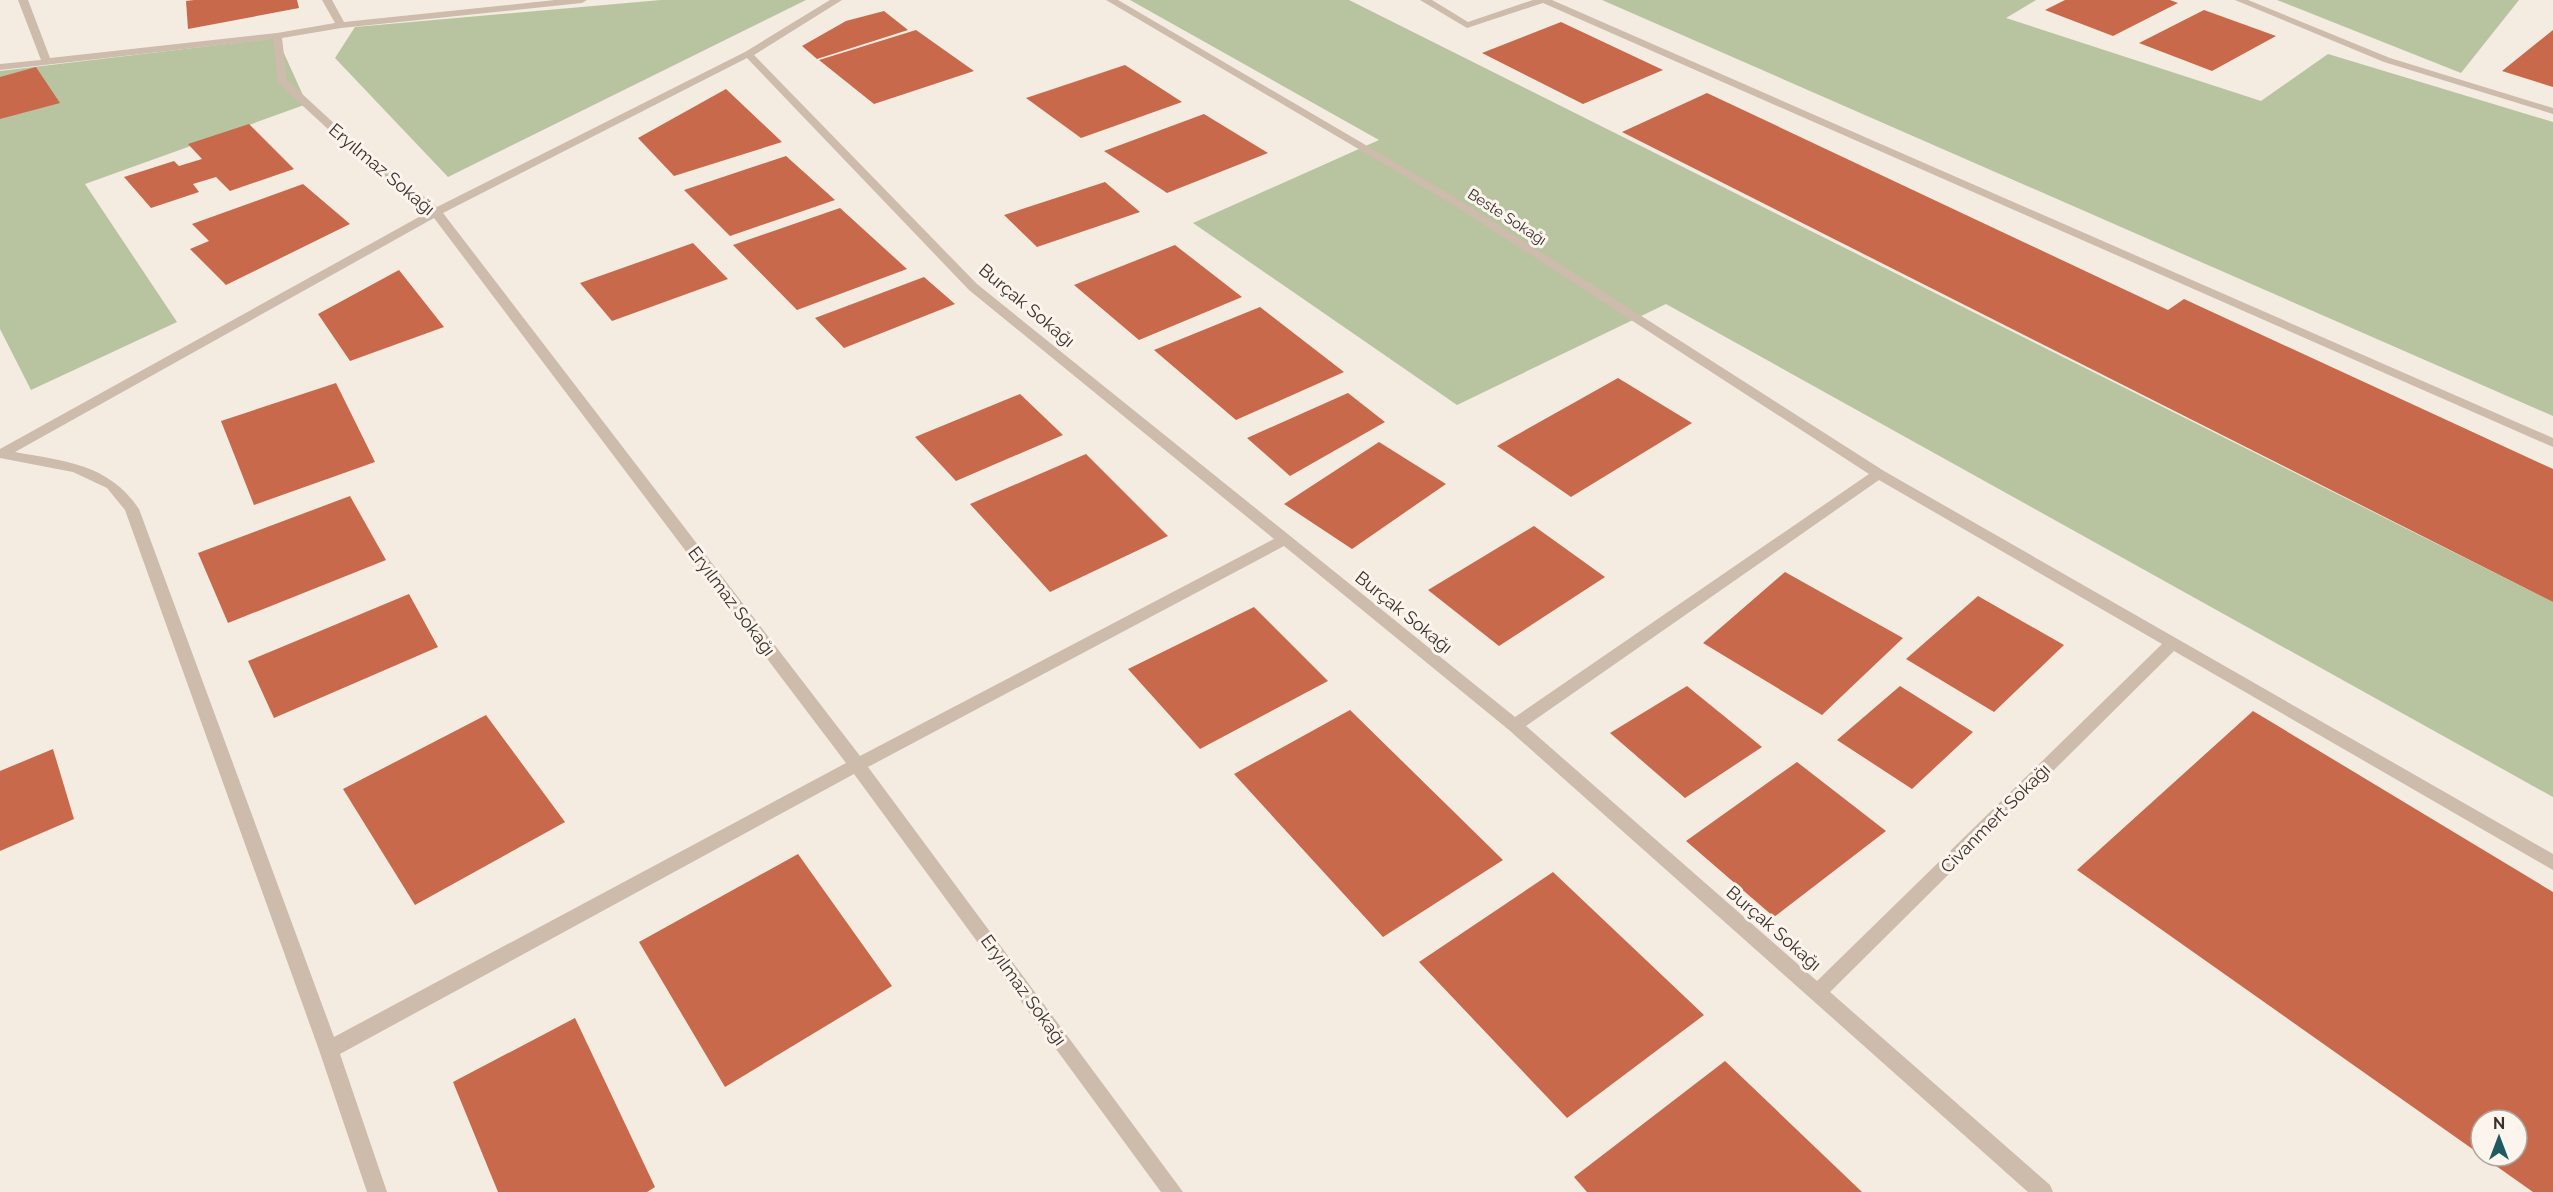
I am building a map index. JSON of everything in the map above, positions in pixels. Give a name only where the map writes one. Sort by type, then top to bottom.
[{"type":"street","points":[[23,0],[46,61]]},
{"type":"street","points":[[327,0],[341,25]]},
{"type":"street","points":[[0,67],[277,36],[341,25],[582,0]]},
{"type":"street","points":[[1,454],[436,212],[748,54],[837,0]]},
{"type":"street","name":"Beste Sokağı","points":[[1111,0],[1459,204],[1879,474],[2553,863]]},
{"type":"street","points":[[1425,0],[1467,25],[1543,0],[2553,443]]},
{"type":"street","points":[[2240,0],[2324,37],[2387,60],[2553,111]]},
{"type":"street","name":"Eryılmaz Sokağı","points":[[277,36],[282,81],[359,152],[436,212],[857,765],[1173,1192]]},
{"type":"street","name":"Burçak Sokağı","points":[[748,54],[973,287],[1515,726],[2043,1192]]},
{"type":"street","points":[[1,454],[78,468],[112,485],[132,509],[329,1050],[377,1192]]},
{"type":"street","points":[[1515,726],[1879,474]]},
{"type":"street","points":[[329,1050],[857,765],[1284,540]]},
{"type":"street","name":"Civanmert Sokağı","points":[[1818,993],[2173,643]]},
{"type":"green space","points":[[661,0],[806,0],[448,177],[335,58],[355,27]]},
{"type":"green space","points":[[1130,0],[1349,0],[2553,602],[2553,797],[1666,304],[1457,405],[1193,223],[1379,140]]},
{"type":"green space","points":[[1602,0],[2036,0],[2006,18],[2261,101],[2328,54],[2553,122],[2553,416]]},
{"type":"green space","points":[[2277,0],[2519,0],[2461,73]]},
{"type":"green space","points":[[277,38],[307,104],[85,184],[177,322],[31,390],[0,329],[0,71]]},
{"type":"building","points":[[297,0],[299,8],[188,29],[186,1]]},
{"type":"building","points":[[2065,0],[2170,0],[2178,3],[2113,36],[2045,10]]},
{"type":"building","points":[[2204,10],[2276,36],[2212,71],[2139,43]]},
{"type":"building","points":[[884,11],[908,30],[817,59],[802,46],[846,21]]},
{"type":"building","points":[[1561,22],[1663,70],[1583,104],[1482,53]]},
{"type":"building","points":[[916,30],[974,71],[874,104],[819,60]]},
{"type":"building","points":[[2553,30],[2553,87],[2502,71]]},
{"type":"building","points":[[1125,65],[1182,102],[1081,138],[1026,98]]},
{"type":"building","points":[[36,67],[60,103],[0,119],[0,77]]},
{"type":"building","points":[[726,89],[782,142],[674,176],[638,138]]},
{"type":"building","points":[[1707,93],[2168,310],[2184,299],[2553,469],[2553,602],[1622,132]]},
{"type":"building","points":[[1204,114],[1268,153],[1167,193],[1104,151]]},
{"type":"building","points":[[249,124],[294,169],[230,191],[216,177],[193,184],[199,192],[151,208],[124,177],[174,161],[179,166],[202,159],[188,144]]},
{"type":"building","points":[[786,156],[835,200],[730,236],[684,190]]},
{"type":"building","points":[[1105,182],[1140,212],[1037,247],[1004,215]]},
{"type":"building","points":[[303,184],[350,224],[226,285],[190,249],[209,241],[192,224]]},
{"type":"building","points":[[840,208],[907,269],[797,310],[733,245]]},
{"type":"building","points":[[693,243],[728,279],[612,321],[580,283]]},
{"type":"building","points":[[1175,245],[1242,297],[1139,340],[1074,285]]},
{"type":"building","points":[[399,270],[444,327],[350,361],[318,314]]},
{"type":"building","points":[[924,277],[955,304],[844,348],[815,318]]},
{"type":"building","points":[[1260,307],[1344,372],[1236,420],[1154,350]]},
{"type":"building","points":[[1618,378],[1692,423],[1571,497],[1497,446]]},
{"type":"building","points":[[336,383],[375,462],[254,505],[221,421]]},
{"type":"building","points":[[1348,393],[1385,422],[1290,476],[1247,438]]},
{"type":"building","points":[[1020,394],[1063,435],[956,481],[915,437]]},
{"type":"building","points":[[1379,442],[1446,484],[1352,549],[1284,504]]},
{"type":"building","points":[[1086,454],[1168,536],[1050,592],[970,504]]},
{"type":"building","points":[[350,496],[386,560],[228,623],[198,553]]},
{"type":"building","points":[[1534,526],[1605,577],[1499,646],[1428,590]]},
{"type":"building","points":[[1785,572],[1903,638],[1822,715],[1703,643]]},
{"type":"building","points":[[409,594],[438,647],[274,718],[248,661]]},
{"type":"building","points":[[1978,596],[2064,645],[1994,712],[1906,659]]},
{"type":"building","points":[[1254,607],[1328,681],[1200,749],[1128,669]]},
{"type":"building","points":[[1687,686],[1762,747],[1685,798],[1610,733]]},
{"type":"building","points":[[1900,686],[1973,732],[1912,789],[1837,740]]},
{"type":"building","points":[[1350,710],[1503,860],[1383,937],[1234,774]]},
{"type":"building","points":[[2253,711],[2553,892],[2553,1192],[2533,1192],[2499,1168],[2529,1168],[2529,1108],[2469,1108],[2469,1147],[2077,870]]},
{"type":"building","points":[[486,715],[565,822],[415,905],[343,789]]},
{"type":"building","points":[[53,749],[74,819],[0,851],[0,771]]},
{"type":"building","points":[[1797,762],[1886,831],[1774,917],[1686,841]]},
{"type":"building","points":[[798,854],[892,986],[725,1087],[639,942]]},
{"type":"building","points":[[1553,872],[1704,1015],[1567,1118],[1419,962]]},
{"type":"building","points":[[575,1018],[655,1187],[647,1192],[498,1192],[453,1082]]},
{"type":"building","points":[[1725,1061],[1862,1192],[1587,1192],[1574,1177]]}]
